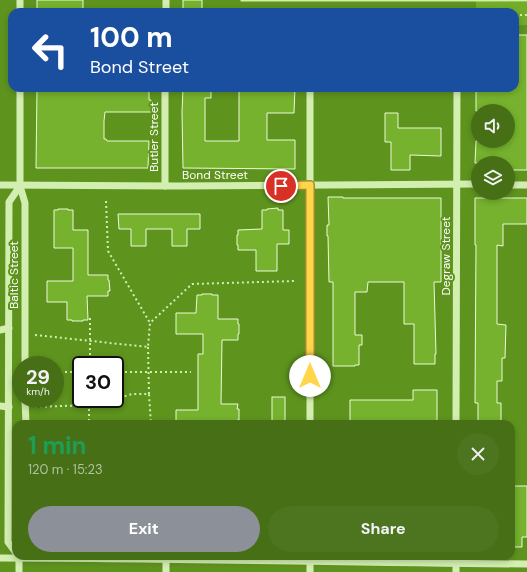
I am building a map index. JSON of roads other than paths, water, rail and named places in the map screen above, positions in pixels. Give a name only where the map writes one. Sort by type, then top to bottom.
[{"type":"street","name":"Baltic Street","points":[[20,92],[20,186],[25,203],[25,356]]},
{"type":"street","name":"Butler Street","points":[[165,92],[165,186]]},
{"type":"street","points":[[310,92],[310,420]]},
{"type":"street","name":"Degraw Street","points":[[456,420],[457,92]]},
{"type":"street","name":"Bond Street","points":[[0,185],[165,186],[471,184]]},
{"type":"street","points":[[515,184],[527,185]]},
{"type":"street","name":"Baltic Street","points":[[12,548],[8,542],[9,202],[20,186]]},
{"type":"street","points":[[0,330],[9,328]]},
{"type":"street","points":[[0,406],[9,407]]},
{"type":"street","points":[[26,408],[26,420]]},
{"type":"street","points":[[0,558],[12,557]]},
{"type":"street","name":"Baltic Street","points":[[18,560],[19,572]]},
{"type":"street","points":[[166,560],[166,572]]},
{"type":"street","points":[[310,560],[310,572]]},
{"type":"street","points":[[456,572],[456,560],[527,564]]}]
